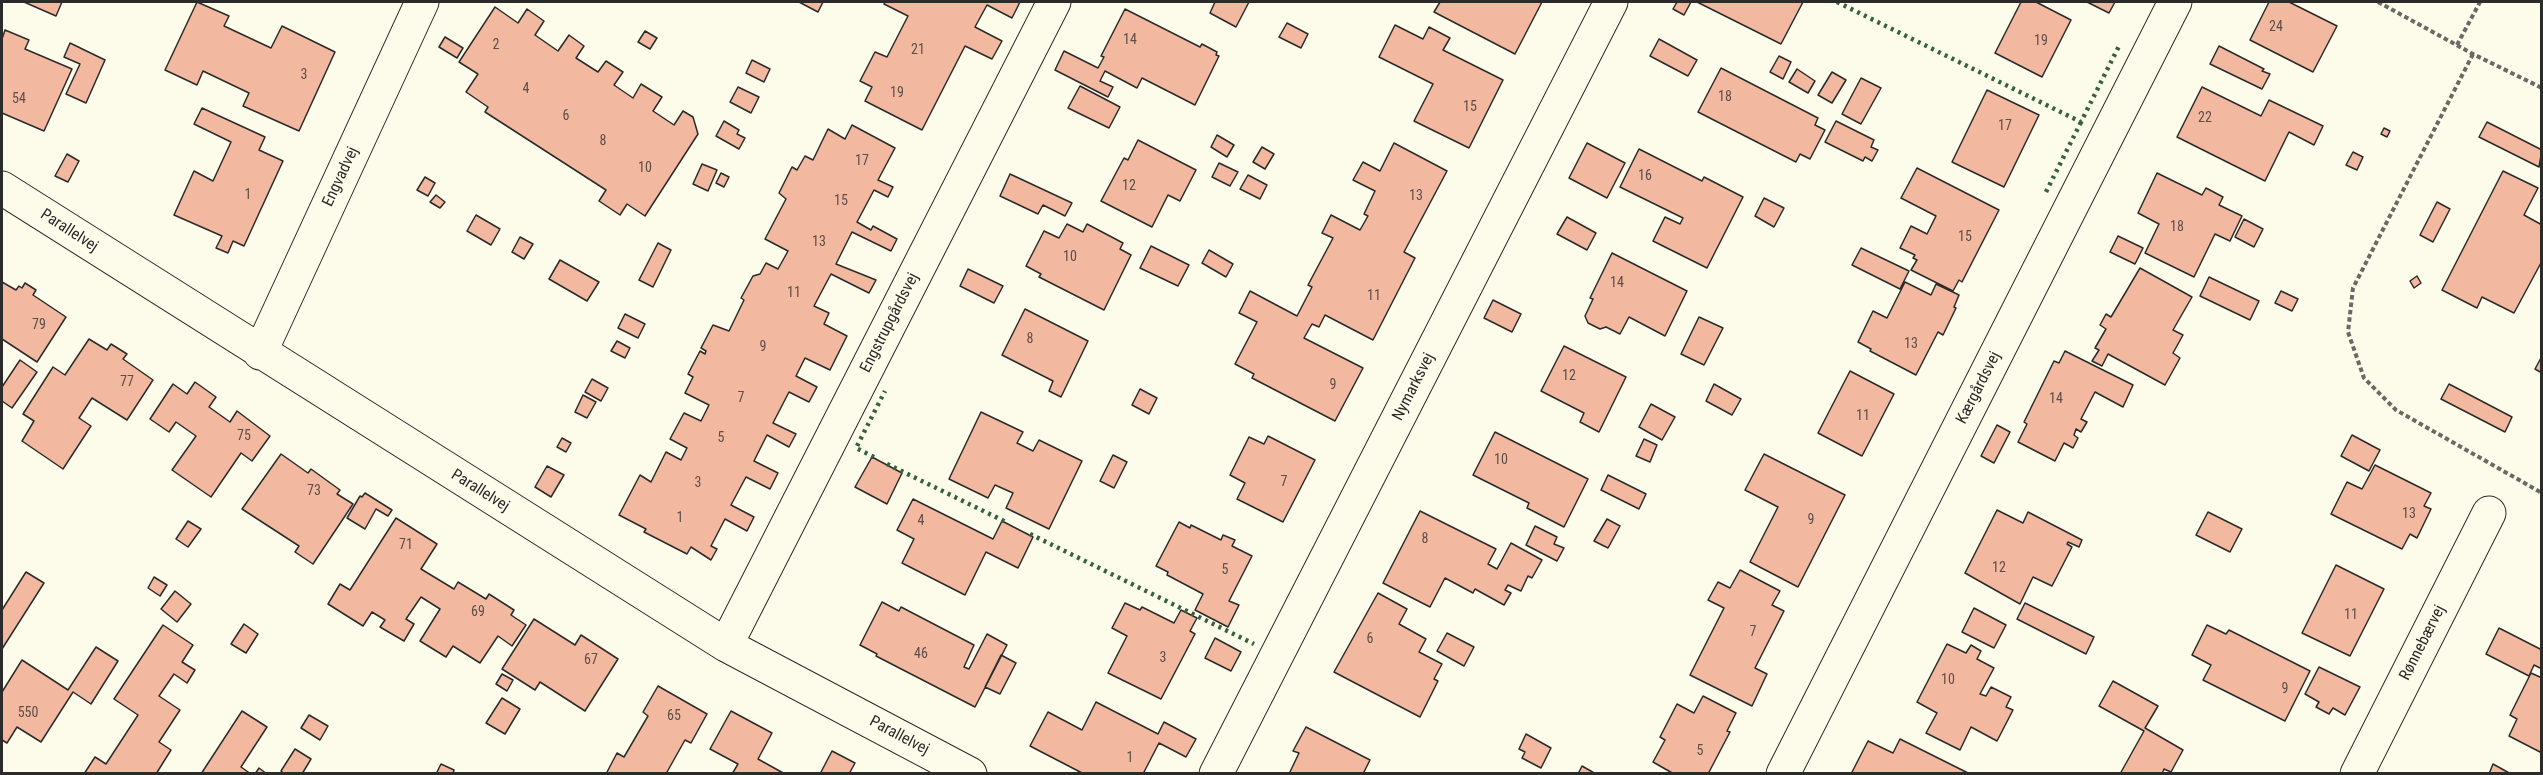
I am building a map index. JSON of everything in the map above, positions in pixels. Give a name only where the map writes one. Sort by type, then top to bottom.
[{"type":"street","name":"Engvadvej","points":[[260,353],[422,2]]},
{"type":"street","name":"Engstrupgårdsvej","points":[[726,645],[1054,2]]},
{"type":"street","name":"Nymarksvej","points":[[1216,774],[1611,2]]},
{"type":"street","name":"Kærgårdsvej","points":[[1783,774],[2175,2]]},
{"type":"street","name":"Parallelvej","points":[[2,188],[260,353],[726,645],[970,774]]},
{"type":"street","name":"Rønnebærvej","points":[[2357,774],[2489,513]]},
{"type":"path","points":[[2378,2],[2541,88]]},
{"type":"path","points":[[2457,45],[2480,2]]},
{"type":"path","points":[[2473,54],[2353,288],[2348,332],[2364,378],[2396,410],[2541,493]]},
{"type":"building","points":[[24,2],[62,2],[56,16]]},
{"type":"building","points":[[197,2],[229,16],[224,26],[271,48],[282,26],[335,52],[299,131],[243,106],[249,93],[203,71],[197,85],[165,70]]},
{"type":"building","points":[[799,2],[823,2],[818,12]]},
{"type":"building","points":[[885,2],[1020,2],[1012,18],[987,5],[975,27],[1002,41],[992,59],[965,46],[922,130],[865,101],[872,87],[860,81],[875,52],[887,57],[908,16],[884,4]]},
{"type":"building","points":[[1215,2],[1249,2],[1236,27],[1210,13]]},
{"type":"building","points":[[1440,2],[1542,2],[1515,54],[1434,12]]},
{"type":"building","points":[[1677,2],[1691,2],[1684,15],[1673,9]]},
{"type":"building","points":[[1697,2],[1803,2],[1781,44]]},
{"type":"building","points":[[2021,2],[2036,2],[2071,20],[2042,77],[1995,53]]},
{"type":"building","points":[[2087,2],[2115,2],[2109,13]]},
{"type":"building","points":[[2269,2],[2289,2],[2337,26],[2313,72],[2250,40]]},
{"type":"building","points":[[495,7],[518,23],[527,9],[544,21],[535,35],[558,51],[569,35],[584,46],[576,58],[598,72],[606,61],[623,72],[614,85],[633,98],[641,84],[662,97],[653,111],[674,125],[683,111],[693,117],[698,134],[645,216],[627,204],[620,215],[599,201],[606,190],[485,112],[488,107],[466,92],[478,74],[459,62]]},
{"type":"building","points":[[1125,9],[1200,47],[1202,44],[1217,52],[1216,55],[1219,56],[1195,105],[1142,78],[1137,88],[1105,71],[1100,81],[1113,87],[1108,97],[1055,70],[1064,51],[1098,68],[1104,57],[1101,56]]},
{"type":"building","points":[[1287,23],[1308,34],[1301,48],[1279,37]]},
{"type":"building","points":[[1395,25],[1423,39],[1429,27],[1450,38],[1443,50],[1503,80],[1469,148],[1414,121],[1433,84],[1379,57]]},
{"type":"building","points":[[5,30],[29,40],[25,49],[72,69],[44,131],[2,113],[2,39]]},
{"type":"building","points":[[645,31],[657,38],[650,49],[638,42]]},
{"type":"building","points":[[445,37],[463,48],[457,58],[439,47]]},
{"type":"building","points":[[1659,39],[1697,60],[1688,76],[1650,56]]},
{"type":"building","points":[[70,43],[105,60],[86,103],[66,94],[80,64],[64,57]]},
{"type":"building","points":[[2219,46],[2270,74],[2262,89],[2210,64]]},
{"type":"building","points":[[1779,56],[1791,62],[1783,79],[1770,72]]},
{"type":"building","points":[[752,60],[770,69],[764,82],[746,73]]},
{"type":"building","points":[[1721,68],[1818,118],[1815,125],[1825,130],[1810,159],[1800,154],[1796,162],[1698,112]]},
{"type":"building","points":[[1797,69],[1815,81],[1808,93],[1789,82]]},
{"type":"building","points":[[1832,72],[1846,80],[1832,103],[1818,95]]},
{"type":"building","points":[[1861,78],[1881,88],[1861,124],[1842,114]]},
{"type":"building","points":[[1080,86],[1120,107],[1109,128],[1068,108]]},
{"type":"building","points":[[738,87],[759,97],[751,113],[730,102]]},
{"type":"building","points":[[2202,87],[2261,116],[2269,100],[2323,126],[2314,145],[2289,132],[2265,181],[2177,137]]},
{"type":"building","points":[[1987,90],[2039,115],[2004,187],[1952,162]]},
{"type":"building","points":[[202,108],[265,137],[259,150],[283,161],[244,246],[233,241],[228,253],[216,248],[222,236],[174,215],[194,171],[213,181],[231,142],[194,124]]},
{"type":"building","points":[[724,121],[739,130],[737,134],[745,138],[739,149],[716,136]]},
{"type":"building","points":[[1836,121],[1874,140],[1871,147],[1878,150],[1872,161],[1865,157],[1863,161],[1825,142]]},
{"type":"building","points":[[2487,122],[2542,150],[2539,167],[2479,137]]},
{"type":"building","points":[[852,125],[895,148],[878,180],[893,187],[888,197],[874,190],[857,222],[871,230],[873,226],[897,239],[891,251],[852,232],[836,264],[876,280],[869,293],[831,274],[814,306],[829,313],[824,324],[847,336],[830,370],[805,358],[796,376],[817,387],[809,402],[789,392],[773,423],[796,434],[789,447],[767,435],[754,461],[778,473],[770,489],[746,477],[731,505],[754,517],[747,531],[725,519],[711,546],[717,549],[711,560],[691,547],[687,554],[644,532],[646,529],[619,515],[640,475],[651,482],[666,452],[681,460],[687,448],[670,439],[684,413],[701,421],[709,405],[685,393],[693,377],[688,374],[700,351],[705,354],[706,351],[701,348],[713,325],[729,331],[744,300],[741,298],[753,276],[760,274],[766,263],[778,269],[788,251],[765,239],[786,199],[779,193],[792,167],[797,170],[805,156],[813,160],[828,129],[845,139]]},
{"type":"building","points":[[2384,128],[2390,131],[2387,137],[2381,134]]},
{"type":"building","points":[[1217,135],[1234,145],[1227,157],[1211,147]]},
{"type":"building","points":[[1138,140],[1196,170],[1180,201],[1168,195],[1152,227],[1101,201],[1124,158],[1128,160]]},
{"type":"building","points":[[1394,143],[1447,171],[1404,252],[1415,258],[1373,340],[1325,315],[1319,327],[1312,324],[1304,338],[1363,368],[1335,421],[1252,378],[1254,374],[1235,364],[1257,322],[1239,313],[1250,291],[1297,316],[1312,287],[1308,285],[1333,238],[1322,233],[1331,215],[1360,230],[1368,216],[1364,214],[1375,191],[1353,180],[1363,162],[1380,171]]},
{"type":"building","points":[[1587,143],[1625,163],[1607,198],[1569,178]]},
{"type":"building","points":[[1262,147],[1274,154],[1265,169],[1253,162]]},
{"type":"building","points":[[1639,149],[1702,181],[1704,177],[1743,197],[1707,268],[1653,241],[1665,217],[1680,224],[1683,218],[1620,187]]},
{"type":"building","points":[[2353,152],[2363,157],[2357,170],[2346,165]]},
{"type":"building","points":[[67,154],[79,161],[68,182],[55,176]]},
{"type":"building","points":[[1219,163],[1238,172],[1230,186],[1212,177]]},
{"type":"building","points":[[702,164],[717,170],[708,191],[693,184]]},
{"type":"building","points":[[1917,168],[1999,210],[1962,282],[1959,280],[1953,291],[1911,270],[1917,260],[1913,258],[1915,255],[1900,248],[1911,226],[1927,234],[1936,216],[1901,198]]},
{"type":"building","points":[[2503,171],[2538,188],[2524,215],[2542,225],[2542,261],[2514,313],[2482,297],[2477,308],[2442,290]]},
{"type":"building","points":[[721,173],[729,177],[724,187],[716,183]]},
{"type":"building","points":[[2157,173],[2202,195],[2206,188],[2223,197],[2219,205],[2242,216],[2230,241],[2215,234],[2194,277],[2145,253],[2159,224],[2138,213]]},
{"type":"building","points":[[1010,174],[1072,203],[1065,216],[1043,205],[1038,214],[1000,196]]},
{"type":"building","points":[[1248,175],[1267,185],[1260,199],[1240,189]]},
{"type":"building","points":[[425,177],[435,183],[428,196],[417,190]]},
{"type":"building","points":[[436,195],[445,202],[440,208],[430,202]]},
{"type":"building","points":[[1764,198],[1784,208],[1774,227],[1755,216]]},
{"type":"building","points":[[2437,202],[2450,209],[2433,242],[2420,235]]},
{"type":"building","points":[[476,215],[500,229],[491,245],[467,231]]},
{"type":"building","points":[[1567,217],[1596,233],[1587,250],[1557,234]]},
{"type":"building","points":[[2244,219],[2263,229],[2254,247],[2235,237]]},
{"type":"building","points":[[1067,224],[1083,232],[1087,224],[1123,243],[1120,249],[1131,255],[1104,310],[1039,277],[1041,274],[1026,266],[1044,231],[1059,238]]},
{"type":"building","points":[[2118,236],[2143,248],[2135,264],[2110,252]]},
{"type":"building","points":[[520,237],[533,244],[524,259],[512,252]]},
{"type":"building","points":[[658,243],[671,250],[653,287],[639,280]]},
{"type":"building","points":[[1151,246],[1189,265],[1178,286],[1140,268]]},
{"type":"building","points":[[1861,248],[1909,271],[1900,289],[1852,265]]},
{"type":"building","points":[[1209,250],[1233,264],[1226,277],[1202,263]]},
{"type":"building","points":[[1612,253],[1687,291],[1665,336],[1629,317],[1620,334],[1606,327],[1600,329],[1588,323],[1585,316],[1593,299],[1590,298]]},
{"type":"building","points":[[560,260],[599,282],[587,301],[549,279]]},
{"type":"building","points":[[2140,268],[2192,297],[2173,330],[2183,335],[2173,353],[2180,358],[2165,385],[2108,354],[2102,366],[2092,361],[2099,350],[2095,348],[2106,329],[2100,325],[2106,314],[2111,317]]},
{"type":"building","points":[[968,269],[1003,286],[994,303],[960,286]]},
{"type":"building","points":[[2417,276],[2421,283],[2414,288],[2410,281]]},
{"type":"building","points":[[2209,277],[2259,301],[2250,320],[2200,296]]},
{"type":"building","points":[[2,282],[16,290],[19,286],[22,288],[25,283],[36,290],[33,295],[66,317],[37,362],[2,339]]},
{"type":"building","points":[[1905,282],[1931,295],[1936,284],[1959,295],[1954,307],[1956,308],[1943,335],[1938,332],[1916,375],[1870,351],[1871,349],[1858,342],[1873,311],[1887,318]]},
{"type":"building","points":[[2281,291],[2298,299],[2292,311],[2275,303]]},
{"type":"building","points":[[1493,300],[1521,314],[1512,332],[1484,318]]},
{"type":"building","points":[[1025,309],[1088,341],[1061,397],[1049,391],[1053,381],[1002,355]]},
{"type":"building","points":[[625,314],[645,324],[638,338],[618,328]]},
{"type":"building","points":[[1699,317],[1723,328],[1704,365],[1681,354]]},
{"type":"building","points":[[89,339],[107,350],[111,344],[127,354],[123,359],[153,380],[127,420],[92,398],[79,418],[91,426],[63,469],[22,441],[34,421],[23,414],[53,367],[65,375]]},
{"type":"building","points":[[617,341],[630,348],[625,358],[611,351]]},
{"type":"building","points":[[1564,346],[1626,377],[1599,432],[1580,422],[1584,413],[1541,391]]},
{"type":"building","points":[[2065,351],[2133,385],[2123,407],[2095,392],[2081,419],[2087,422],[2081,432],[2076,429],[2074,435],[2078,438],[2073,448],[2064,443],[2055,461],[2018,442],[2027,424],[2024,422],[2054,361],[2059,363]]},
{"type":"building","points":[[2542,356],[2542,373],[2535,369]]},
{"type":"building","points":[[20,360],[37,372],[12,408],[2,401],[2,387]]},
{"type":"building","points":[[1850,371],[1894,394],[1862,456],[1818,433]]},
{"type":"building","points":[[592,379],[608,388],[601,401],[585,392]]},
{"type":"building","points":[[195,382],[216,397],[209,407],[230,422],[237,411],[270,436],[252,461],[241,453],[211,497],[172,470],[196,436],[176,422],[169,432],[150,419],[173,384],[187,394]]},
{"type":"building","points":[[1714,384],[1741,399],[1732,415],[1706,401]]},
{"type":"building","points":[[2449,384],[2512,417],[2505,432],[2441,399]]},
{"type":"building","points":[[1140,389],[1157,398],[1149,414],[1132,405]]},
{"type":"building","points":[[583,395],[596,402],[587,418],[575,412]]},
{"type":"building","points":[[1651,404],[1675,417],[1662,440],[1639,427]]},
{"type":"building","points":[[981,412],[1023,432],[1017,443],[1033,451],[1039,440],[1082,461],[1049,529],[1006,508],[1013,493],[995,485],[988,498],[949,479]]},
{"type":"building","points":[[1997,425],[2010,432],[1994,463],[1981,456]]},
{"type":"building","points":[[1495,432],[1588,479],[1564,527],[1527,508],[1529,503],[1473,475]]},
{"type":"building","points":[[2352,435],[2380,450],[2369,471],[2341,456]]},
{"type":"building","points":[[1268,436],[1315,460],[1283,522],[1237,499],[1245,483],[1230,475],[1249,437],[1264,444]]},
{"type":"building","points":[[562,438],[571,443],[566,452],[557,447]]},
{"type":"building","points":[[1644,439],[1657,445],[1650,462],[1636,456]]},
{"type":"building","points":[[281,454],[308,473],[311,469],[340,490],[337,494],[353,504],[313,564],[295,552],[299,546],[242,509]]},
{"type":"building","points":[[1764,454],[1845,495],[1798,587],[1750,562],[1778,507],[1745,490]]},
{"type":"building","points":[[1113,455],[1127,462],[1114,488],[1100,481]]},
{"type":"building","points":[[872,457],[902,473],[887,504],[855,487]]},
{"type":"building","points":[[2375,465],[2431,493],[2424,506],[2431,509],[2417,538],[2410,534],[2402,549],[2331,514],[2347,482],[2362,489]]},
{"type":"building","points":[[547,466],[564,475],[551,497],[535,487]]},
{"type":"building","points":[[1608,475],[1646,494],[1639,509],[1601,490]]},
{"type":"building","points":[[365,493],[392,510],[388,516],[376,509],[365,529],[347,518],[360,496],[362,497]]},
{"type":"building","points":[[913,499],[993,539],[1002,521],[1033,537],[1018,568],[986,552],[965,595],[902,563],[914,539],[897,530]]},
{"type":"building","points":[[1997,510],[2023,523],[2028,512],[2082,540],[2079,547],[2068,542],[2067,544],[2072,547],[2052,586],[2033,577],[2020,604],[1965,573]]},
{"type":"building","points":[[1420,511],[1496,549],[1488,564],[1497,569],[1511,543],[1542,560],[1532,578],[1528,576],[1521,591],[1508,585],[1505,590],[1511,593],[1504,605],[1475,589],[1473,593],[1445,578],[1430,607],[1383,583]]},
{"type":"building","points":[[2208,512],[2242,529],[2230,552],[2196,535]]},
{"type":"building","points":[[396,518],[437,544],[421,569],[454,589],[458,582],[486,599],[489,594],[514,610],[511,615],[526,625],[512,646],[498,636],[480,663],[453,646],[446,657],[420,641],[440,609],[421,597],[406,619],[414,624],[404,641],[380,627],[385,620],[372,612],[363,626],[328,604],[340,584],[350,590]]},
{"type":"building","points":[[1607,519],[1620,526],[1608,548],[1594,541]]},
{"type":"building","points":[[188,521],[201,529],[188,547],[176,539]]},
{"type":"building","points":[[1179,522],[1190,528],[1191,525],[1221,540],[1223,535],[1235,540],[1232,546],[1252,556],[1229,601],[1239,605],[1228,627],[1195,610],[1203,594],[1167,575],[1168,572],[1156,566]]},
{"type":"building","points":[[1535,526],[1557,537],[1554,544],[1564,548],[1557,561],[1526,545]]},
{"type":"building","points":[[2336,565],[2384,589],[2350,656],[2302,633]]},
{"type":"building","points":[[1740,570],[1780,591],[1772,605],[1784,611],[1755,668],[1767,674],[1752,706],[1690,675],[1724,608],[1708,600],[1718,582],[1730,588]]},
{"type":"building","points":[[26,572],[44,583],[2,649],[2,610]]},
{"type":"building","points":[[154,577],[167,585],[160,596],[148,588]]},
{"type":"building","points":[[175,591],[191,604],[177,622],[161,609]]},
{"type":"building","points":[[1378,593],[1407,609],[1399,624],[1426,639],[1419,652],[1442,664],[1434,679],[1438,681],[1420,717],[1334,672]]},
{"type":"building","points":[[882,602],[899,611],[901,607],[974,645],[964,667],[969,669],[987,634],[1007,645],[975,707],[876,656],[877,654],[860,645]]},
{"type":"building","points":[[1125,603],[1140,610],[1142,607],[1174,623],[1181,610],[1197,618],[1190,631],[1195,634],[1161,699],[1108,673],[1127,636],[1112,628]]},
{"type":"building","points":[[2025,603],[2094,637],[2086,654],[2017,619]]},
{"type":"building","points":[[1974,608],[2006,625],[1994,648],[1962,632]]},
{"type":"building","points":[[534,619],[575,645],[581,635],[618,659],[585,711],[540,682],[535,690],[502,669]]},
{"type":"building","points":[[244,624],[258,634],[246,653],[231,644]]},
{"type":"building","points":[[163,625],[193,645],[182,662],[195,670],[187,683],[174,674],[159,696],[180,710],[159,742],[171,750],[156,774],[84,774],[95,757],[106,764],[138,715],[114,699]]},
{"type":"building","points":[[2207,625],[2226,634],[2229,630],[2310,671],[2285,721],[2203,680],[2211,665],[2192,655]]},
{"type":"building","points":[[2499,628],[2542,650],[2542,669],[2534,665],[2529,676],[2486,654]]},
{"type":"building","points":[[1447,633],[1474,647],[1464,666],[1437,651]]},
{"type":"building","points":[[1215,638],[1241,652],[1231,671],[1205,658]]},
{"type":"building","points":[[1947,644],[1966,653],[1971,645],[1981,651],[1977,659],[1994,668],[1980,694],[1986,696],[1991,687],[2011,697],[2006,707],[2013,710],[1997,741],[1971,727],[1960,750],[1926,733],[1937,713],[1917,702]]},
{"type":"building","points":[[96,647],[118,661],[91,704],[73,692],[41,742],[17,727],[7,743],[2,740],[2,692],[22,660],[68,690]]},
{"type":"building","points":[[1001,655],[1016,663],[1000,694],[985,687]]},
{"type":"building","points":[[2319,667],[2360,687],[2345,715],[2333,708],[2329,714],[2316,707],[2319,702],[2305,694]]},
{"type":"building","points":[[2531,673],[2542,678],[2542,753],[2509,736],[2517,719],[2510,715]]},
{"type":"building","points":[[502,674],[513,680],[507,691],[496,684]]},
{"type":"building","points":[[2113,681],[2158,706],[2145,728],[2183,750],[2171,772],[2164,769],[2162,774],[2120,774],[2144,731],[2099,706]]},
{"type":"building","points":[[658,686],[707,714],[691,743],[685,740],[667,772],[670,774],[606,774],[617,753],[624,757],[648,716],[643,712]]},
{"type":"building","points":[[1703,696],[1736,713],[1727,731],[1730,732],[1708,774],[1674,774],[1653,762],[1665,740],[1660,737],[1677,704],[1694,713]]},
{"type":"building","points":[[502,698],[520,709],[505,734],[486,723]]},
{"type":"building","points":[[1096,702],[1158,734],[1164,722],[1196,739],[1186,757],[1159,743],[1143,774],[1084,774],[1030,746],[1048,712],[1082,730]]},
{"type":"building","points":[[242,711],[267,727],[241,767],[251,774],[201,774]]},
{"type":"building","points":[[731,711],[772,733],[758,759],[785,774],[732,774],[738,764],[710,749]]},
{"type":"building","points":[[309,715],[328,726],[320,740],[301,728]]},
{"type":"building","points":[[1306,727],[1370,760],[1363,774],[1289,774],[1299,753],[1293,751]]},
{"type":"building","points":[[1526,734],[1551,748],[1541,768],[1522,758],[1525,752],[1519,749]]},
{"type":"building","points":[[1900,739],[1968,774],[1851,774],[1868,741],[1893,753]]},
{"type":"building","points":[[295,749],[311,759],[302,774],[284,774],[281,771]]},
{"type":"building","points":[[832,751],[855,763],[849,774],[820,774]]},
{"type":"building","points":[[441,764],[454,770],[453,774],[436,774]]},
{"type":"building","points":[[2493,764],[2511,774],[2489,774]]},
{"type":"building","points":[[1582,766],[1596,774],[1578,774]]},
{"type":"building","points":[[259,768],[267,774],[255,774]]},
{"type":"hedge","points":[[1837,2],[2081,122],[2119,46]]},
{"type":"hedge","points":[[2046,192],[2081,122]]},
{"type":"hedge","points":[[874,457],[856,448],[885,391]]},
{"type":"hedge","points":[[887,464],[1006,522]]},
{"type":"hedge","points":[[1030,534],[1254,644]]}]
